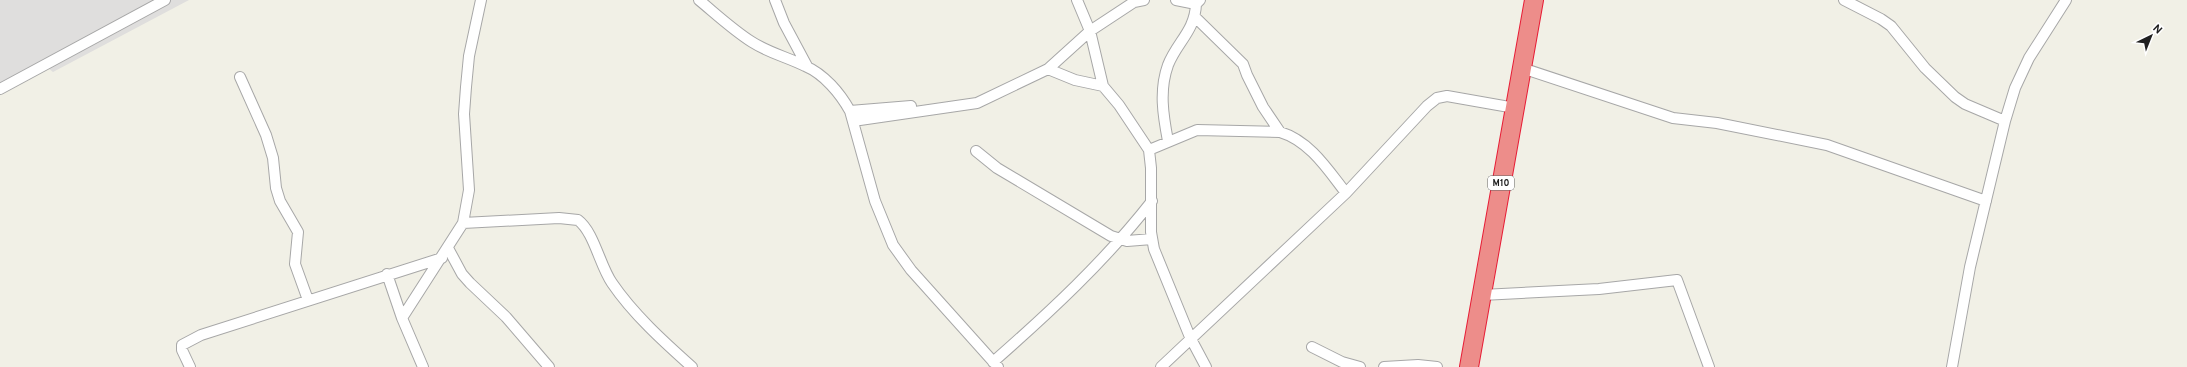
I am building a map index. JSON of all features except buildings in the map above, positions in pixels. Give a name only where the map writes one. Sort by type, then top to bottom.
[{"type":"highway","name":"M10","points":[[1470,367],[1534,0]]},
{"type":"street","points":[[0,89],[165,0]]},
{"type":"street","points":[[402,318],[442,258],[463,222],[469,190],[464,114],[466,87],[469,56],[481,0]]},
{"type":"street","points":[[699,0],[750,41],[775,54],[807,66],[835,90],[850,111],[874,201],[893,245],[911,270],[995,365],[1070,293],[1120,240],[1152,201]]},
{"type":"street","points":[[775,0],[784,23],[807,66]]},
{"type":"street","points":[[1078,0],[1090,31],[1103,86],[1119,105],[1149,150],[1152,201],[1152,239],[1158,263],[1190,337],[1206,367]]},
{"type":"street","points":[[850,111],[916,106],[952,108],[977,103],[1048,69],[1090,31],[1129,5],[1144,0]]},
{"type":"street","points":[[1168,141],[1162,107],[1164,80],[1168,65],[1196,18],[1198,2],[1176,0]]},
{"type":"street","points":[[1844,0],[1881,19],[1891,26],[1925,68],[1955,97],[1965,104],[2004,120]]},
{"type":"street","points":[[1952,367],[1970,267],[2004,120],[2015,88],[2029,58],[2066,0]]},
{"type":"street","points":[[1196,18],[1243,64],[1246,75],[1263,107],[1280,132]]},
{"type":"street","points":[[1522,68],[1673,118],[1717,123],[1827,145],[1986,201]]},
{"type":"street","points":[[1048,69],[1075,80],[1103,86]]},
{"type":"street","points":[[240,77],[266,135],[273,158],[276,188],[280,201],[298,232],[295,264],[308,300]]},
{"type":"street","points":[[1161,367],[1190,337],[1346,193],[1427,106],[1437,98],[1454,96],[1515,108]]},
{"type":"street","points":[[853,121],[935,108]]},
{"type":"street","points":[[1149,150],[1196,130],[1280,132],[1291,135],[1301,142],[1315,155],[1346,193]]},
{"type":"street","points":[[976,151],[997,168],[1102,231],[1120,240],[1132,241],[1152,239]]},
{"type":"street","points":[[463,222],[559,218],[578,220],[586,227],[606,274],[622,297],[692,367]]},
{"type":"street","points":[[448,248],[462,274],[506,317],[549,367]]},
{"type":"street","points":[[190,367],[182,350],[182,345],[186,341],[210,331],[387,274],[442,258]]},
{"type":"street","points":[[387,274],[402,318],[423,367]]},
{"type":"street","points":[[1482,295],[1607,289],[1677,280],[1709,367]]},
{"type":"street","points":[[1312,347],[1342,362],[1360,367]]},
{"type":"street","points":[[1384,367],[1418,365],[1437,367]]},
{"type":"shaded area","points":[[0,0],[189,0],[53,72],[42,63],[0,85]]}]
